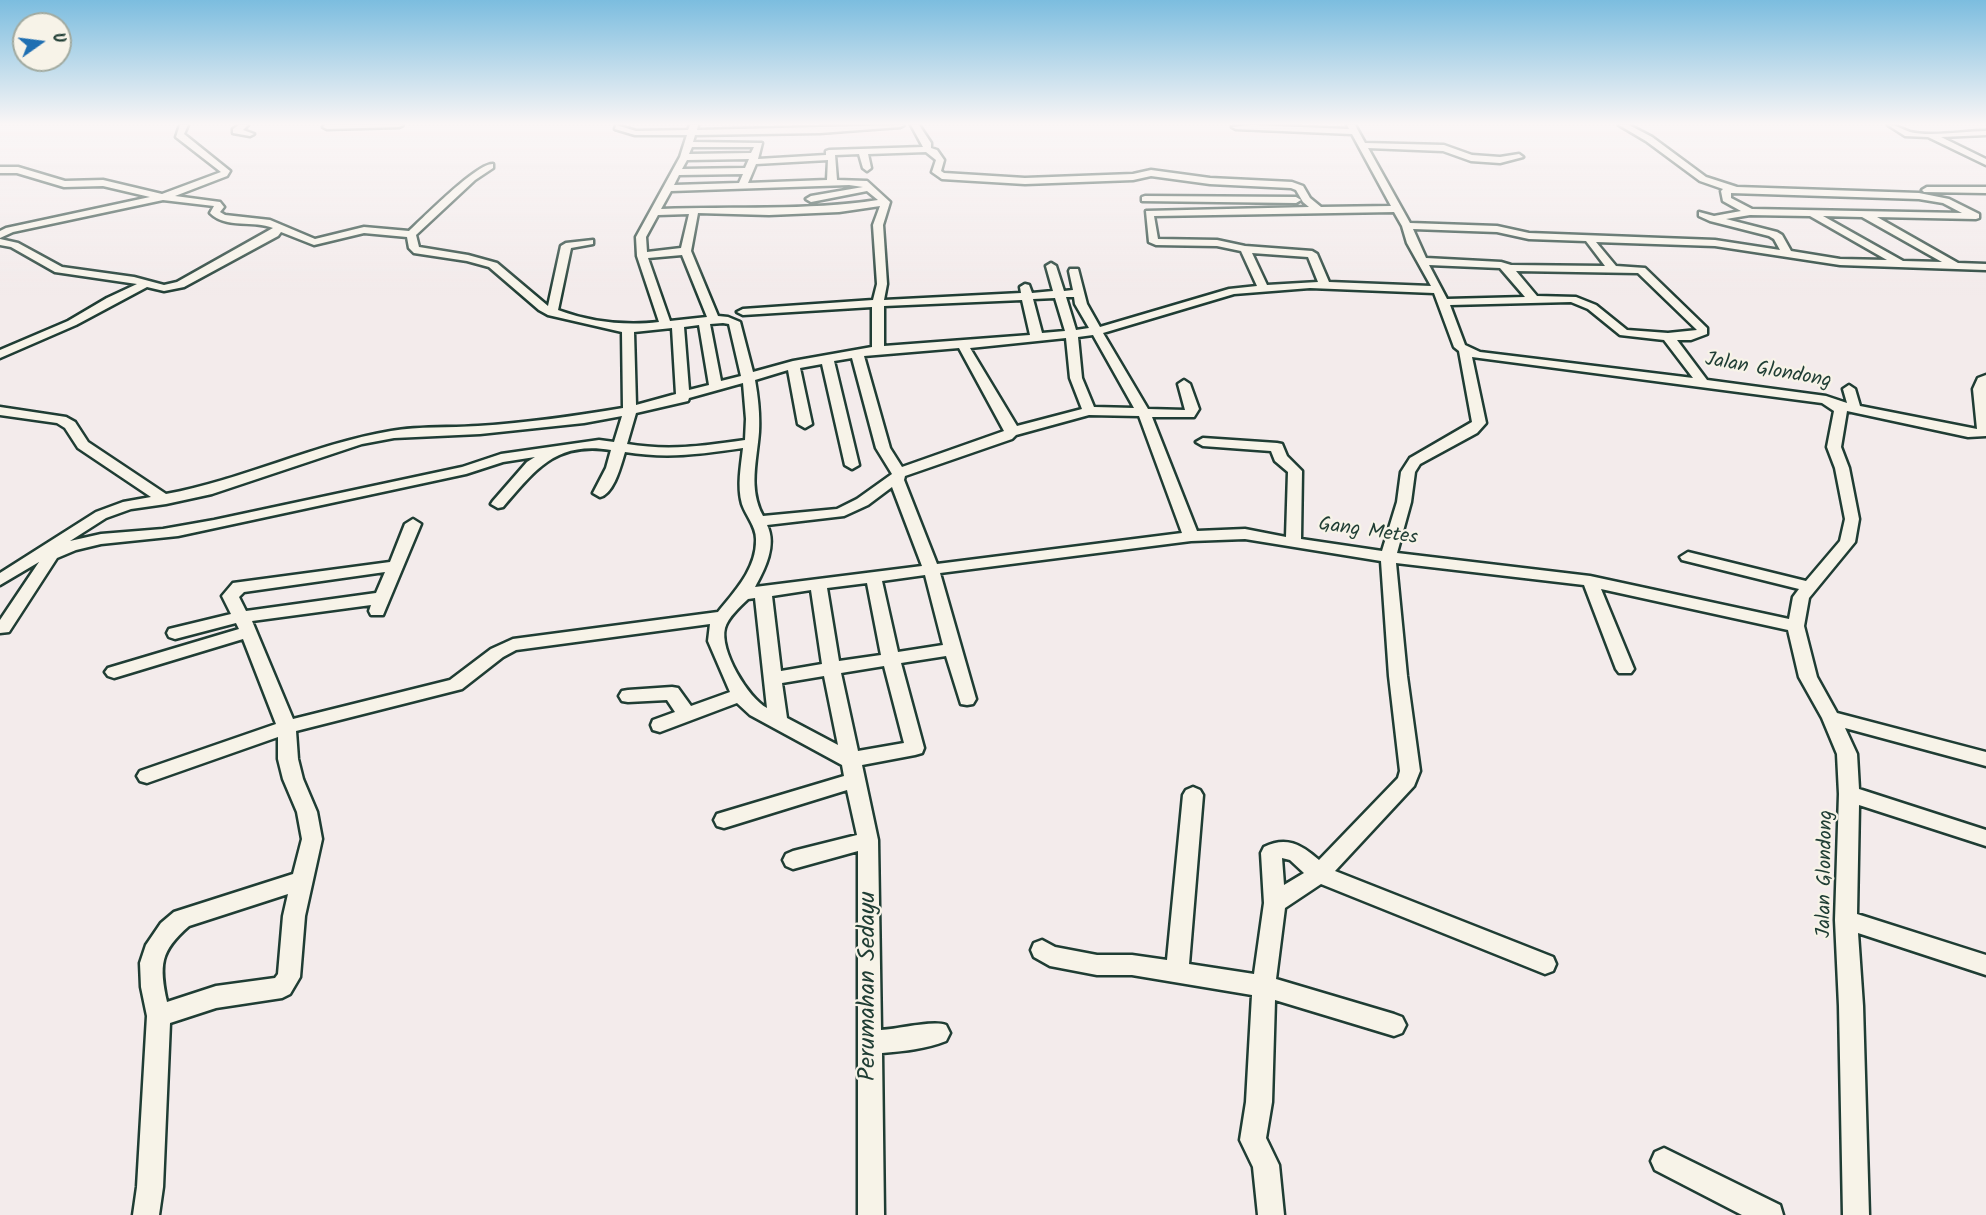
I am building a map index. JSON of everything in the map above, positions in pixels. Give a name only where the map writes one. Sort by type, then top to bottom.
[{"type":"street","points":[[59,182],[103,183],[163,197],[217,204],[219,207],[215,213],[222,218],[267,222],[314,242],[364,230],[411,234],[468,182]]},
{"type":"street","points":[[0,235],[10,230],[163,197],[205,182]]},
{"type":"street","points":[[671,182],[641,237],[642,256],[672,324],[684,398]]},
{"type":"street","points":[[732,212],[741,201],[745,182]]},
{"type":"street","points":[[668,188],[743,187],[761,182]]},
{"type":"street","points":[[827,182],[860,182],[885,202]]},
{"type":"street","points":[[1142,182],[1153,240],[1156,242],[1217,243],[1243,248],[1310,254],[1314,256],[1324,280]]},
{"type":"street","points":[[1224,182],[1292,185],[1299,188],[1306,200],[1319,210]]},
{"type":"street","points":[[1275,903],[1319,874],[1395,796],[1409,775],[1388,556],[1404,502],[1408,472],[1415,461],[1479,423],[1466,351],[1460,347],[1440,296],[1412,243],[1407,226],[1381,182]]},
{"type":"street","points":[[1712,182],[1738,190]]},
{"type":"street","points":[[811,199],[869,189]]},
{"type":"street","points":[[1908,190],[1986,190]]},
{"type":"street","points":[[1750,212],[1726,198],[1726,191],[1932,198],[1960,206],[1981,216]]},
{"type":"street","points":[[1834,194],[1864,214],[1957,266]]},
{"type":"street","points":[[1145,199],[1306,200]]},
{"type":"street","points":[[655,212],[839,208],[885,202]]},
{"type":"street","points":[[878,350],[878,303],[882,285],[878,225],[885,202]]},
{"type":"street","points":[[1149,213],[1397,209]]},
{"type":"street","points":[[694,211],[686,251],[709,321],[716,388]]},
{"type":"street","points":[[1713,219],[1750,212],[1981,216]]},
{"type":"street","points":[[1702,214],[1713,219],[1773,234],[1778,237],[1787,254]]},
{"type":"street","points":[[1813,214],[1905,266]]},
{"type":"street","points":[[1407,226],[1497,229],[1529,236],[1715,243],[1840,262],[1986,267]]},
{"type":"street","points":[[0,242],[14,245],[58,270],[164,288],[180,285],[274,234],[279,228]]},
{"type":"street","points":[[411,234],[414,248],[418,250],[468,258],[493,265],[503,271],[534,302],[552,313],[628,329],[728,319],[734,321],[749,376],[752,417],[747,497],[763,530],[761,553],[754,574],[743,594],[721,617],[716,631],[717,648],[739,695],[756,710],[778,721],[853,770]]},
{"type":"street","points":[[1237,234],[1263,288]]},
{"type":"street","points":[[1304,238],[1310,254]]},
{"type":"street","points":[[1589,238],[1597,252],[1613,269]]},
{"type":"street","points":[[552,313],[566,246],[589,242]]},
{"type":"street","points":[[0,247],[14,245]]},
{"type":"street","points":[[642,256],[686,251]]},
{"type":"street","points":[[1422,261],[1501,265],[1507,268],[1533,299]]},
{"type":"street","points":[[1051,266],[1072,335],[1076,378],[1089,411]]},
{"type":"street","points":[[0,580],[51,551],[100,515],[128,506],[207,491],[342,445],[378,437],[584,419],[684,398],[749,376],[827,358],[878,350],[1072,335],[1097,331],[1207,297],[1263,288],[1324,280],[1363,282],[1440,296],[1564,298],[1580,301],[1624,333],[1668,337],[1696,335],[1703,332],[1641,270],[1507,268]]},
{"type":"street","points":[[1074,271],[1081,304],[1144,413],[1191,536]]},
{"type":"street","points":[[1363,282],[1377,279]]},
{"type":"street","points":[[0,354],[72,323],[111,300],[142,286],[143,283]]},
{"type":"street","points":[[1026,291],[1037,338]]},
{"type":"street","points":[[743,312],[1026,291],[1080,293]]},
{"type":"street","points":[[600,493],[613,468],[630,411],[628,329]]},
{"type":"street","points":[[1668,337],[1702,381]]},
{"type":"street","points":[[962,344],[1011,428],[1011,432]]},
{"type":"street","name":"Jalan Glondong","points":[[1466,351],[1476,355],[1702,381],[1826,400],[1835,404],[1841,411],[1834,447],[1842,468],[1852,519],[1847,542],[1801,597],[1796,626],[1808,677],[1831,718],[1847,754],[1849,794],[1846,920],[1856,1215]]},
{"type":"street","points":[[857,353],[881,441],[898,475],[931,569],[967,699]]},
{"type":"street","points":[[827,358],[852,465]]},
{"type":"street","points":[[793,365],[805,424]]},
{"type":"street","points":[[1835,404],[1976,434],[1984,431],[1984,411],[1979,389],[1982,381],[1986,379]]},
{"type":"street","points":[[758,521],[845,511],[869,498],[898,475],[1007,436],[1011,432],[1089,411],[1191,413],[1184,384]]},
{"type":"street","points":[[1849,389],[1856,408]]},
{"type":"street","points":[[0,411],[61,420],[70,425],[83,445],[166,500]]},
{"type":"street","points":[[3,628],[51,551],[90,540],[176,532],[454,472],[501,458],[599,444],[655,453],[680,453],[750,442]]},
{"type":"street","points":[[1203,442],[1277,447],[1280,458],[1295,471],[1293,543]]},
{"type":"street","points":[[498,504],[532,465],[555,450]]},
{"type":"street","points":[[175,633],[379,604],[413,524]]},
{"type":"street","name":"Gang Metes","points":[[743,594],[1191,536],[1245,534],[1443,565],[1478,566],[1590,581],[1796,626]]},
{"type":"street","points":[[1688,557],[1811,587]]},
{"type":"street","points":[[159,1016],[189,1004],[282,987],[289,977],[294,916],[312,839],[307,812],[288,759],[287,727],[245,624],[230,596],[239,588],[394,566]]},
{"type":"street","points":[[724,820],[915,748],[891,659],[873,576]]},
{"type":"street","points":[[1590,581],[1625,669]]},
{"type":"street","name":"Perumahan Sedayu","points":[[818,584],[831,668],[868,840],[871,1215]]},
{"type":"street","points":[[763,592],[778,721]]},
{"type":"street","points":[[147,776],[287,727],[456,685],[465,680],[496,650],[513,645],[721,617]]},
{"type":"street","points":[[114,672],[245,624]]},
{"type":"street","points":[[773,678],[954,649]]},
{"type":"street","points":[[627,696],[672,693],[687,715]]},
{"type":"street","points":[[660,725],[739,695]]},
{"type":"street","points":[[1831,718],[1986,759]]},
{"type":"street","points":[[1849,794],[1986,838]]},
{"type":"street","points":[[1177,971],[1193,795]]},
{"type":"street","points":[[793,860],[868,840]]},
{"type":"street","points":[[1271,1215],[1266,1165],[1253,1140],[1258,1102],[1264,986],[1275,903],[1271,853],[1277,849],[1290,849],[1319,874],[1545,964]]},
{"type":"street","points":[[146,1215],[150,1187],[159,1016],[149,973],[155,948],[169,929],[182,919],[304,880]]},
{"type":"street","points":[[1846,920],[1986,965]]},
{"type":"street","points":[[1042,950],[1050,956],[1097,965],[1132,965],[1264,986],[1394,1025]]},
{"type":"street","points":[[870,1042],[904,1040],[938,1033]]},
{"type":"street","points":[[1664,1161],[1770,1215]]}]
